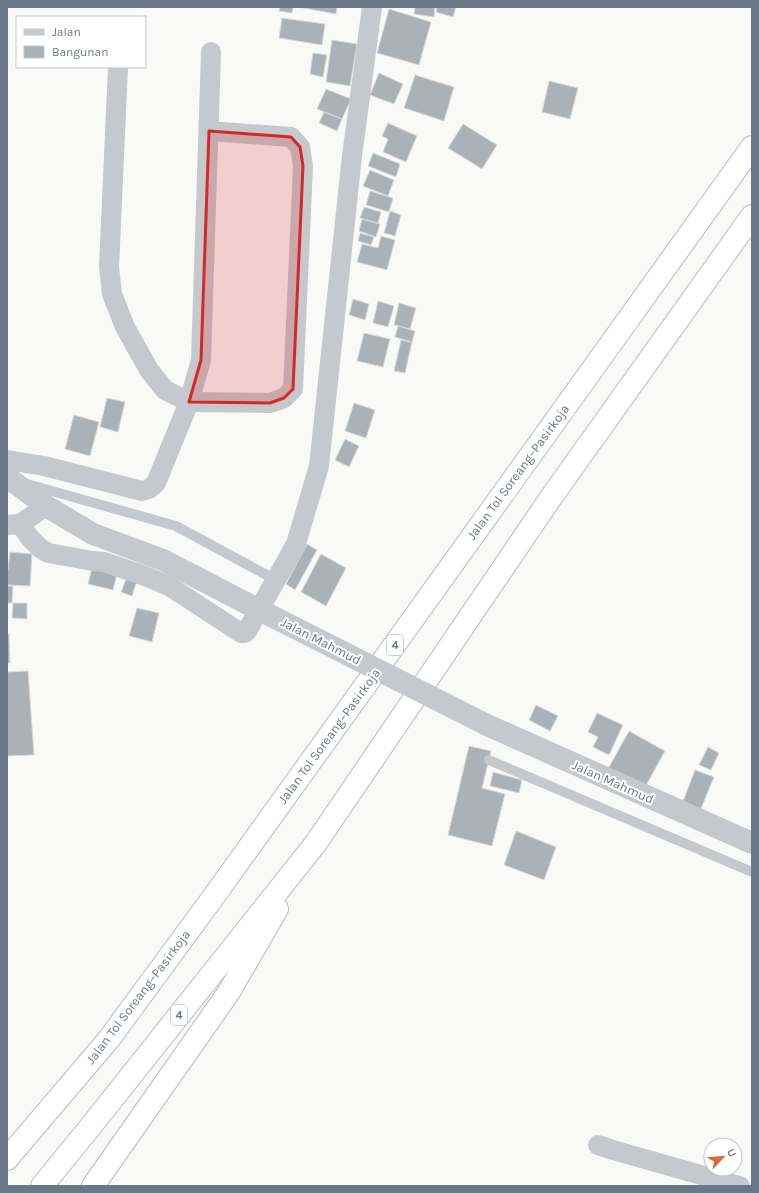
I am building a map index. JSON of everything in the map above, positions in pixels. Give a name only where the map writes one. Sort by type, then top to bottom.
[{"type":"highway","name":"Jalan Tol Soreang–Pasirkoja","points":[[7,1159],[109,1040],[189,931],[752,147]]},
{"type":"highway","name":"4","points":[[42,1186],[316,843],[552,496],[752,216]]},
{"type":"highway","points":[[93,1186],[229,992],[316,843]]},
{"type":"highway","points":[[7,1155],[28,1136]]},
{"type":"street","points":[[46,506],[13,524],[40,548],[48,552],[104,562],[129,572],[145,576],[169,586],[241,633],[245,633],[247,631],[296,544],[319,466],[352,156],[372,7]]},
{"type":"street","points":[[8,472],[44,466],[142,491],[149,489],[159,478],[189,402],[201,360],[211,52]]},
{"type":"street","points":[[118,68],[109,267],[112,294],[125,327],[149,370],[165,390],[189,402],[270,403],[284,398],[292,389],[303,166],[300,147],[291,137],[209,131]]},
{"type":"street","name":"Jalan Mahmud","points":[[8,472],[46,506],[93,534],[163,560],[487,725],[752,843]]},
{"type":"street","points":[[598,1145],[740,1186]]},
{"type":"lane","points":[[8,472],[176,526],[276,580]]},
{"type":"lane","points":[[489,760],[752,872]]},
{"type":"highlighted area","points":[[209,131],[291,137],[300,147],[303,166],[293,389],[284,398],[270,403],[189,402],[201,360]]},
{"type":"building","points":[[280,7],[293,7],[292,13],[279,11]]},
{"type":"building","points":[[298,7],[337,7],[336,14]]},
{"type":"building","points":[[415,7],[435,7],[434,17],[414,14]]},
{"type":"building","points":[[437,7],[456,7],[453,17],[436,12]]},
{"type":"building","points":[[389,9],[431,22],[419,65],[377,53]]},
{"type":"building","points":[[282,18],[325,24],[322,45],[279,38]]},
{"type":"building","points":[[332,40],[357,44],[350,86],[326,82]]},
{"type":"building","points":[[313,53],[327,55],[323,77],[310,74]]},
{"type":"building","points":[[379,73],[403,84],[394,104],[370,95]]},
{"type":"building","points":[[415,75],[454,87],[444,121],[404,108]]},
{"type":"building","points":[[549,81],[578,88],[570,119],[542,112]]},
{"type":"building","points":[[326,89],[351,99],[342,119],[317,109]]},
{"type":"building","points":[[324,112],[342,119],[337,131],[319,123]]},
{"type":"building","points":[[388,123],[417,136],[406,162],[383,152],[388,139],[382,136]]},
{"type":"building","points":[[463,124],[497,145],[482,169],[448,148]]},
{"type":"building","points":[[373,153],[400,164],[396,177],[368,166]]},
{"type":"building","points":[[370,170],[394,180],[388,196],[363,186]]},
{"type":"building","points":[[370,191],[393,198],[389,212],[366,205]]},
{"type":"building","points":[[364,207],[381,212],[378,223],[360,218]]},
{"type":"building","points":[[390,211],[401,215],[395,236],[384,233]]},
{"type":"building","points":[[362,219],[380,224],[376,237],[359,231]]},
{"type":"building","points":[[360,233],[374,237],[371,245],[358,241]]},
{"type":"building","points":[[381,236],[395,240],[387,270],[357,262],[362,244],[378,248]]},
{"type":"building","points":[[353,299],[369,304],[365,320],[349,315]]},
{"type":"building","points":[[378,301],[394,306],[388,327],[373,323]]},
{"type":"building","points":[[399,303],[416,308],[410,329],[394,325]]},
{"type":"building","points":[[398,326],[415,331],[412,342],[395,337]]},
{"type":"building","points":[[364,333],[390,339],[383,367],[357,361]]},
{"type":"building","points":[[401,340],[412,342],[405,373],[394,371]]},
{"type":"building","points":[[107,398],[125,402],[118,432],[100,427]]},
{"type":"building","points":[[354,403],[375,410],[366,438],[345,431]]},
{"type":"building","points":[[74,415],[99,422],[90,456],[65,449]]},
{"type":"building","points":[[345,439],[359,446],[349,467],[335,460]]},
{"type":"building","points":[[307,544],[317,550],[295,590],[286,584]]},
{"type":"building","points":[[10,552],[32,554],[30,586],[7,585],[7,570]]},
{"type":"building","points":[[321,554],[346,568],[326,606],[301,592]]},
{"type":"building","points":[[93,564],[118,570],[113,590],[88,584]]},
{"type":"building","points":[[127,577],[137,581],[132,596],[121,592]]},
{"type":"building","points":[[7,586],[13,586],[12,603],[7,603]]},
{"type":"building","points":[[13,603],[27,603],[27,619],[12,618]]},
{"type":"building","points":[[137,608],[159,613],[152,642],[129,636]]},
{"type":"building","points":[[7,634],[9,634],[10,663],[7,663]]},
{"type":"building","points":[[28,671],[34,755],[7,756],[7,672]]},
{"type":"building","points":[[536,705],[558,716],[550,731],[529,720]]},
{"type":"building","points":[[597,713],[623,725],[609,755],[593,747],[598,737],[588,732]]},
{"type":"building","points":[[629,731],[665,751],[644,789],[608,769]]},
{"type":"building","points":[[469,746],[491,751],[482,788],[505,794],[492,846],[448,835]]},
{"type":"building","points":[[708,747],[719,753],[711,770],[699,765]]},
{"type":"building","points":[[695,770],[714,777],[700,811],[682,804]]},
{"type":"building","points":[[493,772],[522,780],[519,793],[490,786]]},
{"type":"building","points":[[516,831],[556,847],[544,880],[504,865]]}]
